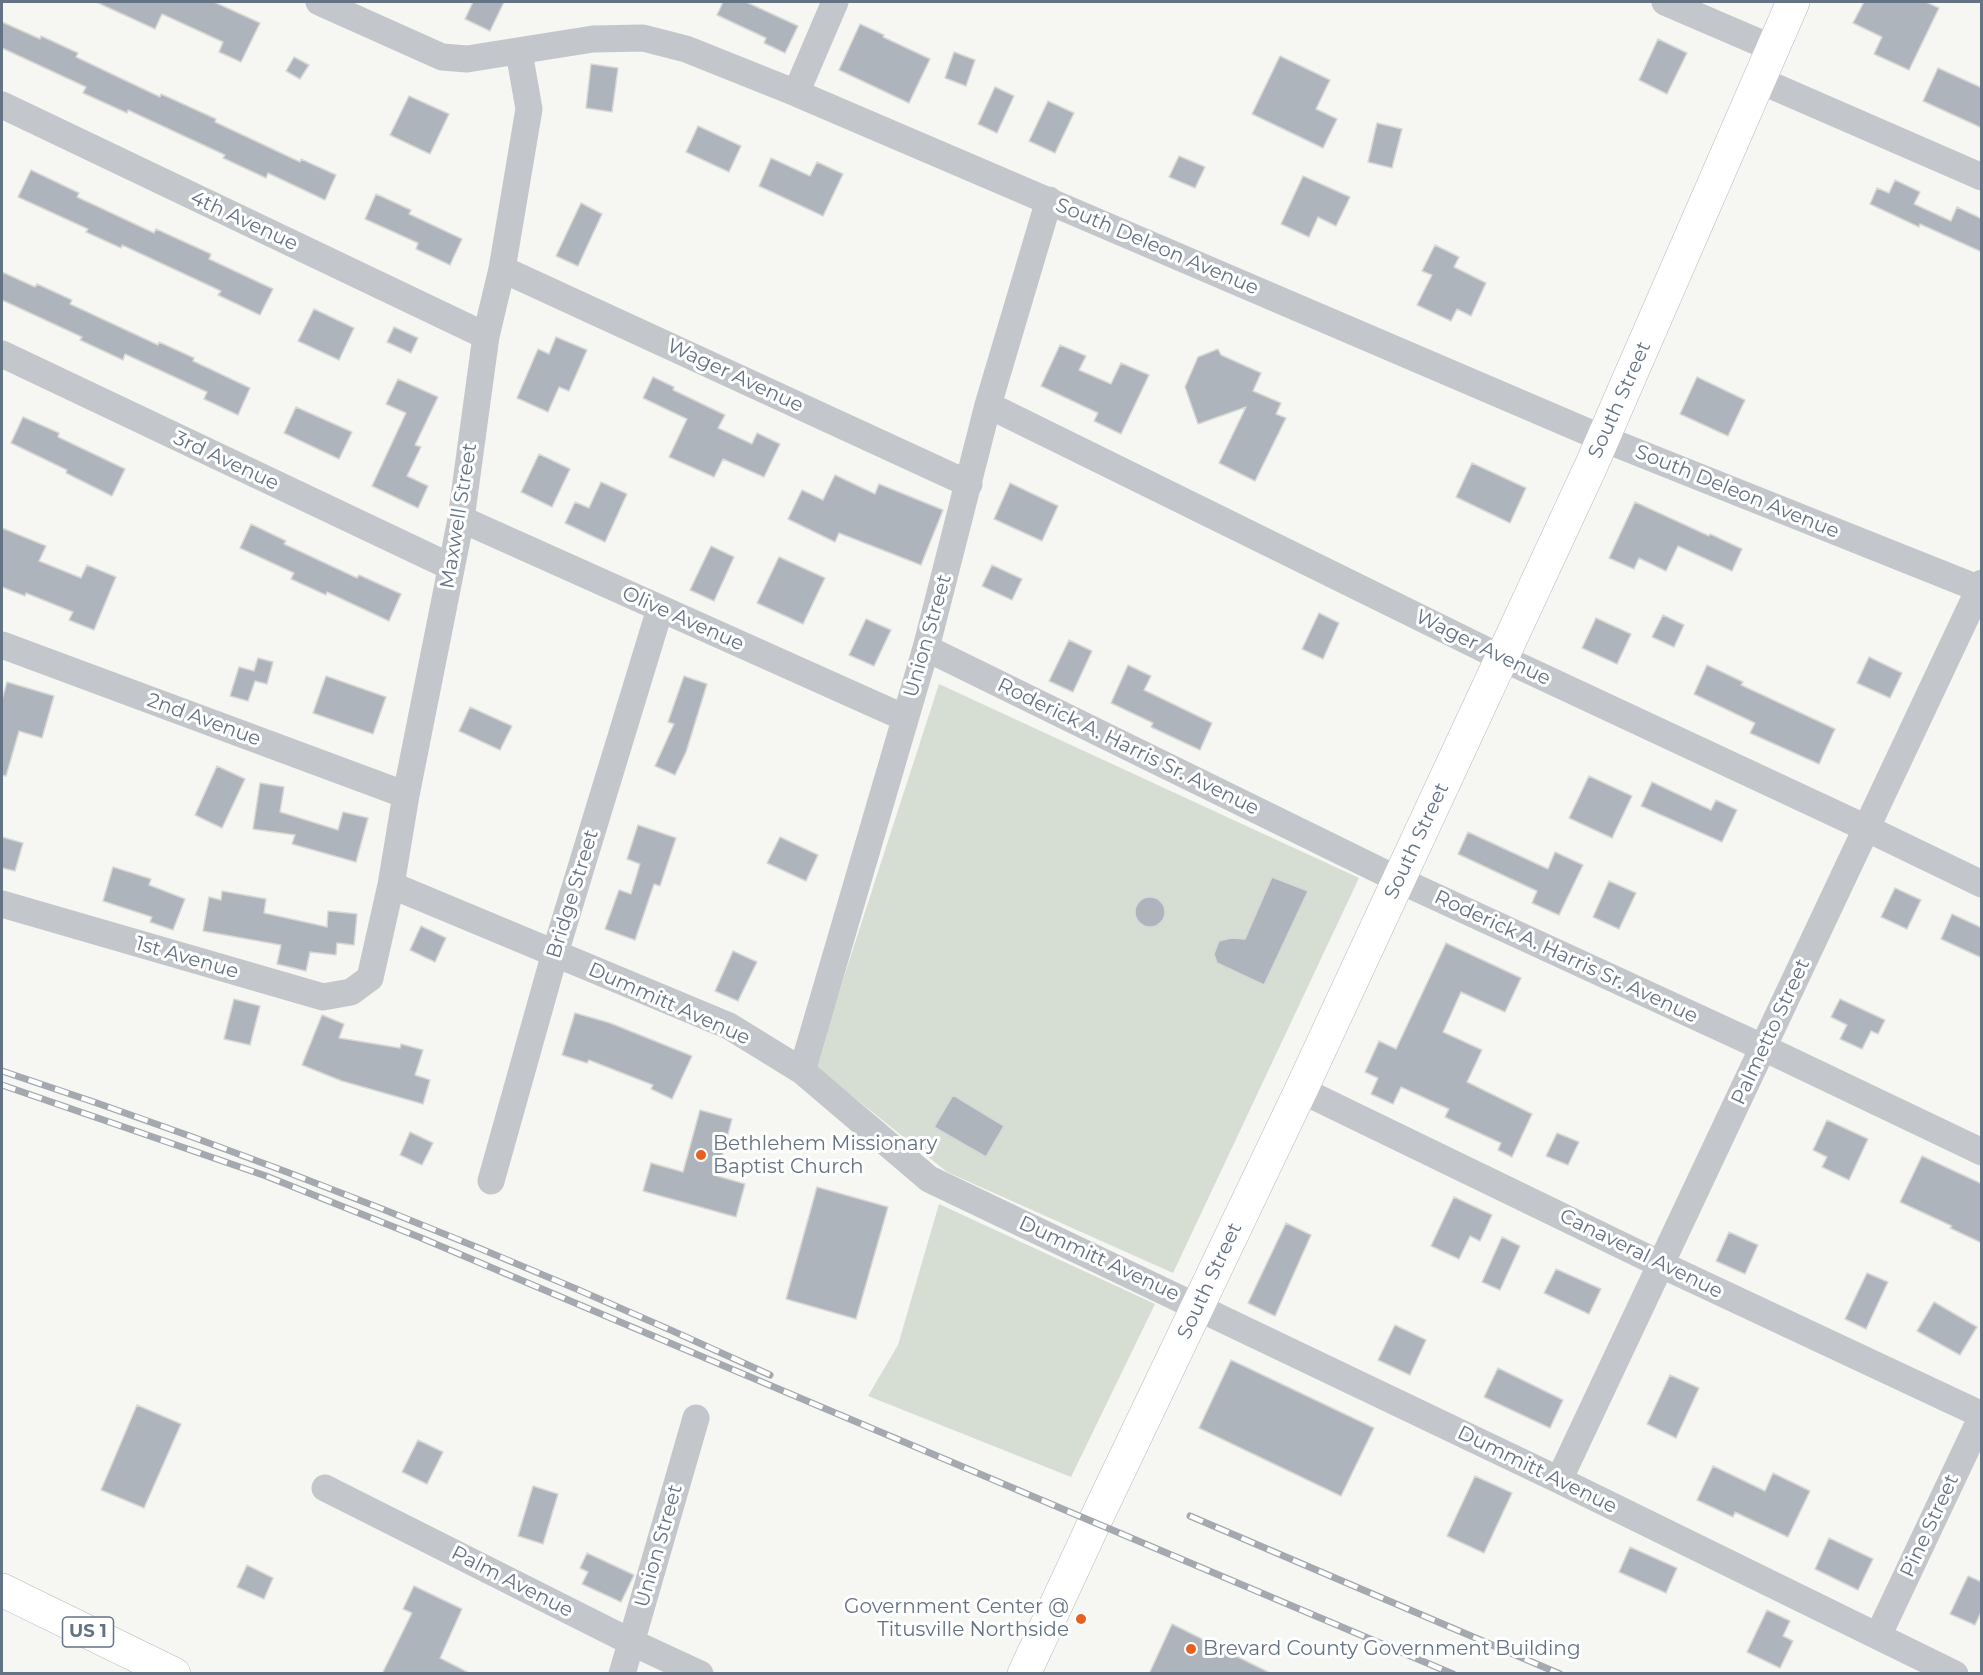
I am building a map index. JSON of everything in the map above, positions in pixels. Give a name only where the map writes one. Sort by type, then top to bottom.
[{"type":"main road","name":"South Street","points":[[1024,1674],[1301,1090],[1604,439],[1793,2]]},
{"type":"main road","name":"US 1","points":[[2,1590],[174,1674]]},
{"type":"street","name":"South Deleon Avenue","points":[[319,2],[442,57],[467,59],[594,39],[643,38],[686,49],[1049,200],[1604,439],[1981,587]]},
{"type":"street","points":[[796,93],[835,2]]},
{"type":"street","points":[[1665,2],[1772,48]]},
{"type":"street","name":"Maxwell Street","points":[[370,978],[391,885],[406,795],[461,519],[486,336],[502,269],[529,109],[519,52]]},
{"type":"street","points":[[1759,80],[1982,177]]},
{"type":"street","name":"4th Avenue","points":[[2,105],[486,336]]},
{"type":"street","name":"Union Street","points":[[802,1071],[926,648],[988,405],[1049,200]]},
{"type":"street","name":"Wager Avenue","points":[[502,269],[969,484]]},
{"type":"street","name":"3rd Avenue","points":[[2,354],[451,567]]},
{"type":"street","name":"Wager Avenue","points":[[988,405],[1502,658],[1982,884]]},
{"type":"street","name":"Olive Avenue","points":[[461,519],[905,718]]},
{"type":"street","name":"Palmetto Street","points":[[1559,1480],[1981,587]]},
{"type":"street","name":"Bridge Street","points":[[491,1181],[555,953],[660,609]]},
{"type":"street","name":"2nd Avenue","points":[[2,645],[406,795]]},
{"type":"street","name":"Roderick A. Harris Sr. Avenue","points":[[926,648],[1399,880],[1764,1048],[1982,1152]]},
{"type":"street","name":"Dummitt Avenue","points":[[391,885],[729,1026],[802,1071],[929,1179],[1559,1480],[1955,1674]]},
{"type":"street","name":"1st Avenue","points":[[2,904],[323,997],[351,992],[370,978]]},
{"type":"street","name":"Canaveral Avenue","points":[[1301,1090],[1982,1416]]},
{"type":"street","name":"Pine Street","points":[[1878,1636],[1982,1416]]},
{"type":"street","name":"Union Street","points":[[622,1674],[696,1418]]},
{"type":"street","name":"Palm Avenue","points":[[325,1488],[700,1674]]},
{"type":"shaded area","points":[[939,684],[1359,878],[1173,1273],[947,1172],[815,1066]]},
{"type":"shaded area","points":[[939,1204],[1155,1304],[1071,1477],[868,1396],[898,1345]]},
{"type":"building","points":[[96,2],[214,2],[260,23],[241,62],[219,52],[223,42],[162,14],[155,29]]},
{"type":"building","points":[[473,2],[504,2],[490,31],[465,19]]},
{"type":"building","points":[[723,2],[746,2],[798,26],[785,53],[764,43],[766,38],[717,15]]},
{"type":"building","points":[[1864,2],[1926,2],[1939,8],[1909,70],[1874,54],[1882,37],[1853,23]]},
{"type":"building","points":[[2,22],[40,39],[41,36],[78,53],[76,57],[160,97],[161,94],[300,162],[301,159],[336,175],[325,200],[268,173],[266,178],[223,158],[225,155],[128,110],[127,113],[83,93],[86,87],[2,48]]},
{"type":"building","points":[[860,24],[930,59],[909,103],[839,70]]},
{"type":"building","points":[[1658,39],[1687,53],[1667,94],[1639,80]]},
{"type":"building","points":[[954,52],[975,60],[966,86],[945,78]]},
{"type":"building","points":[[1280,56],[1330,80],[1316,109],[1337,119],[1323,148],[1252,114]]},
{"type":"building","points":[[294,57],[309,65],[300,79],[286,71]]},
{"type":"building","points":[[591,64],[618,68],[612,112],[586,108]]},
{"type":"building","points":[[1938,68],[1982,88],[1982,128],[1923,101]]},
{"type":"building","points":[[995,87],[1014,96],[997,133],[978,124]]},
{"type":"building","points":[[409,96],[449,114],[430,154],[390,135]]},
{"type":"building","points":[[1048,101],[1074,113],[1055,153],[1029,141]]},
{"type":"building","points":[[1377,123],[1402,129],[1392,168],[1368,162]]},
{"type":"building","points":[[698,126],[741,146],[729,172],[686,152]]},
{"type":"building","points":[[1179,156],[1205,167],[1195,188],[1169,177]]},
{"type":"building","points":[[771,158],[810,176],[817,162],[843,174],[823,216],[759,186]]},
{"type":"building","points":[[31,170],[79,193],[77,197],[154,233],[156,229],[211,254],[209,259],[273,289],[260,315],[218,295],[221,291],[122,245],[121,248],[86,232],[88,229],[18,197]]},
{"type":"building","points":[[1303,176],[1350,197],[1336,226],[1318,217],[1309,237],[1281,224]]},
{"type":"building","points":[[1895,180],[1920,192],[1914,204],[1951,221],[1957,207],[1982,219],[1982,252],[1920,224],[1919,227],[1870,204],[1877,188],[1889,193]]},
{"type":"building","points":[[376,194],[411,210],[409,214],[462,239],[450,265],[416,249],[418,243],[365,219]]},
{"type":"building","points":[[581,203],[602,214],[578,266],[556,256]]},
{"type":"building","points":[[1435,245],[1459,257],[1454,267],[1486,283],[1471,316],[1457,309],[1451,321],[1417,305],[1432,275],[1422,271]]},
{"type":"building","points":[[2,272],[35,287],[37,284],[72,300],[70,304],[158,345],[159,342],[194,358],[193,361],[250,388],[238,415],[204,399],[207,392],[125,354],[123,360],[80,340],[82,337],[2,300]]},
{"type":"building","points":[[314,309],[354,328],[339,360],[298,341]]},
{"type":"building","points":[[394,327],[418,338],[411,353],[387,342]]},
{"type":"building","points":[[556,337],[587,350],[569,391],[559,387],[548,412],[517,398],[538,349],[549,354]]},
{"type":"building","points":[[1060,345],[1086,356],[1079,370],[1111,384],[1121,363],[1149,375],[1121,434],[1094,421],[1098,413],[1041,386]]},
{"type":"building","points":[[1218,349],[1221,355],[1261,373],[1253,391],[1281,403],[1276,414],[1286,418],[1255,481],[1219,463],[1246,407],[1198,424],[1185,387],[1198,357]]},
{"type":"building","points":[[653,377],[674,387],[673,390],[725,415],[718,428],[752,444],[757,433],[780,444],[764,477],[723,459],[714,477],[669,457],[687,419],[643,398]]},
{"type":"building","points":[[1697,377],[1745,400],[1728,436],[1680,414]]},
{"type":"building","points":[[398,379],[438,397],[415,445],[421,447],[407,476],[428,486],[418,508],[372,486],[406,413],[386,404]]},
{"type":"building","points":[[296,407],[352,432],[339,459],[284,433]]},
{"type":"building","points":[[23,417],[59,433],[58,437],[125,469],[112,496],[66,473],[67,470],[11,443]]},
{"type":"building","points":[[539,454],[570,469],[552,507],[521,492]]},
{"type":"building","points":[[1472,463],[1526,488],[1510,523],[1456,497]]},
{"type":"building","points":[[835,475],[875,494],[879,484],[943,510],[921,565],[839,533],[835,542],[788,519],[802,490],[823,500]]},
{"type":"building","points":[[601,482],[627,494],[605,542],[565,523],[575,502],[589,508]]},
{"type":"building","points":[[1010,483],[1058,506],[1042,541],[994,519]]},
{"type":"building","points":[[1635,502],[1742,549],[1732,571],[1678,546],[1666,571],[1639,558],[1634,569],[1609,558]]},
{"type":"building","points":[[251,524],[286,541],[284,544],[357,578],[359,575],[401,594],[389,621],[327,592],[326,595],[291,579],[294,573],[240,548]]},
{"type":"building","points":[[2,528],[46,546],[39,561],[81,578],[87,565],[116,577],[94,630],[69,620],[73,612],[26,593],[25,596],[2,587]]},
{"type":"building","points":[[711,546],[734,557],[714,601],[690,590]]},
{"type":"building","points":[[779,557],[825,578],[803,624],[757,603]]},
{"type":"building","points":[[992,565],[1022,579],[1012,600],[982,586]]},
{"type":"building","points":[[1319,613],[1339,623],[1323,659],[1302,649]]},
{"type":"building","points":[[1663,615],[1684,625],[1674,647],[1652,637]]},
{"type":"building","points":[[1596,618],[1631,634],[1617,664],[1582,648]]},
{"type":"building","points":[[866,619],[891,630],[874,666],[849,655]]},
{"type":"building","points":[[1069,640],[1092,651],[1073,692],[1049,681]]},
{"type":"building","points":[[1869,657],[1902,673],[1890,698],[1857,683]]},
{"type":"building","points":[[258,658],[273,662],[267,684],[255,681],[248,701],[230,696],[239,667],[254,671]]},
{"type":"building","points":[[1128,665],[1151,676],[1144,690],[1212,723],[1200,750],[1151,727],[1153,723],[1111,703]]},
{"type":"building","points":[[1707,665],[1743,682],[1741,685],[1835,729],[1819,764],[1750,733],[1755,723],[1694,694]]},
{"type":"building","points":[[326,676],[386,697],[373,734],[313,713]]},
{"type":"building","points":[[684,676],[707,684],[686,752],[675,775],[655,766],[674,724],[668,722]]},
{"type":"building","points":[[7,682],[54,696],[42,738],[19,731],[6,776],[2,775],[2,700]]},
{"type":"building","points":[[470,707],[512,726],[500,750],[459,731]]},
{"type":"building","points":[[217,766],[245,779],[222,828],[195,815]]},
{"type":"building","points":[[1589,776],[1632,796],[1612,838],[1569,818]]},
{"type":"building","points":[[1652,782],[1711,810],[1716,800],[1737,810],[1722,842],[1641,806]]},
{"type":"building","points":[[260,783],[284,787],[280,812],[338,830],[343,812],[368,818],[356,862],[292,844],[295,835],[253,829]]},
{"type":"building","points":[[638,825],[676,838],[660,886],[654,884],[635,940],[605,929],[619,890],[631,894],[640,864],[627,859]]},
{"type":"building","points":[[1468,832],[1548,869],[1555,852],[1583,865],[1559,915],[1532,903],[1537,891],[1458,854]]},
{"type":"building","points":[[2,837],[23,843],[15,871],[2,868]]},
{"type":"building","points":[[780,837],[818,855],[806,881],[767,863]]},
{"type":"building","points":[[113,867],[151,879],[149,885],[185,899],[173,930],[150,922],[152,917],[103,901]]},
{"type":"building","points":[[1272,877],[1308,891],[1264,985],[1217,963],[1214,954],[1219,941],[1231,938],[1245,939]]},
{"type":"building","points":[[1609,881],[1636,893],[1619,929],[1593,917]]},
{"type":"building","points":[[1895,888],[1921,900],[1907,929],[1881,917]]},
{"type":"building","points":[[222,891],[266,899],[264,913],[327,927],[328,911],[357,914],[354,945],[337,943],[336,955],[310,952],[306,971],[277,964],[281,945],[203,931],[209,897],[221,900]]},
{"type":"building","points":[[1150,897],[1161,901],[1165,912],[1161,923],[1150,927],[1139,923],[1135,912],[1139,901]]},
{"type":"building","points":[[1952,914],[1982,928],[1982,958],[1941,939]]},
{"type":"building","points":[[421,926],[446,938],[435,962],[410,950]]},
{"type":"building","points":[[1446,943],[1521,978],[1505,1012],[1461,992],[1443,1032],[1482,1050],[1467,1082],[1532,1114],[1512,1157],[1498,1150],[1501,1143],[1445,1117],[1449,1109],[1401,1087],[1393,1104],[1371,1094],[1378,1078],[1365,1072],[1379,1041],[1396,1049]]},
{"type":"building","points":[[733,951],[757,962],[738,1001],[715,991]]},
{"type":"building","points":[[234,999],[260,1006],[250,1045],[224,1039]]},
{"type":"building","points":[[1840,999],[1885,1020],[1878,1034],[1871,1031],[1862,1049],[1840,1039],[1847,1025],[1831,1017]]},
{"type":"building","points":[[575,1013],[610,1023],[692,1056],[672,1099],[651,1089],[653,1085],[589,1060],[587,1063],[562,1055]]},
{"type":"building","points":[[322,1015],[344,1024],[339,1038],[400,1048],[401,1044],[423,1050],[415,1075],[430,1080],[423,1104],[342,1081],[302,1065]]},
{"type":"building","points":[[953,1095],[1004,1126],[986,1157],[934,1127]]},
{"type":"building","points":[[700,1110],[732,1119],[717,1176],[745,1184],[736,1217],[643,1191],[651,1163],[683,1172]]},
{"type":"building","points":[[1827,1120],[1868,1139],[1849,1180],[1822,1167],[1827,1157],[1813,1150]]},
{"type":"building","points":[[410,1132],[433,1143],[422,1165],[400,1155]]},
{"type":"building","points":[[1557,1133],[1579,1142],[1568,1165],[1546,1156]]},
{"type":"building","points":[[1922,1156],[1982,1184],[1982,1243],[1900,1202]]},
{"type":"building","points":[[817,1187],[888,1207],[856,1319],[786,1299]]},
{"type":"building","points":[[1454,1197],[1492,1215],[1480,1241],[1470,1236],[1459,1259],[1431,1246]]},
{"type":"building","points":[[1286,1223],[1311,1235],[1275,1316],[1248,1303]]},
{"type":"building","points":[[1729,1232],[1758,1245],[1745,1274],[1716,1261]]},
{"type":"building","points":[[1502,1237],[1520,1246],[1500,1290],[1482,1282]]},
{"type":"building","points":[[1556,1269],[1601,1289],[1589,1314],[1544,1293]]},
{"type":"building","points":[[1867,1273],[1888,1282],[1866,1329],[1845,1319]]},
{"type":"building","points":[[1934,1302],[1977,1327],[1960,1355],[1917,1331]]},
{"type":"building","points":[[1395,1325],[1426,1340],[1410,1375],[1378,1360]]},
{"type":"building","points":[[1231,1360],[1374,1428],[1341,1496],[1199,1428]]},
{"type":"building","points":[[1498,1368],[1563,1400],[1550,1428],[1484,1397]]},
{"type":"building","points":[[1670,1375],[1699,1388],[1676,1438],[1647,1424]]},
{"type":"building","points":[[137,1405],[181,1424],[144,1508],[101,1490]]},
{"type":"building","points":[[418,1440],[443,1452],[427,1484],[402,1472]]},
{"type":"building","points":[[1713,1466],[1765,1491],[1773,1473],[1810,1491],[1788,1537],[1735,1512],[1733,1517],[1697,1500]]},
{"type":"building","points":[[1475,1476],[1512,1493],[1484,1553],[1447,1536]]},
{"type":"building","points":[[533,1486],[558,1494],[543,1544],[518,1536]]},
{"type":"building","points":[[1829,1538],[1873,1559],[1858,1590],[1815,1569]]},
{"type":"building","points":[[1630,1547],[1677,1568],[1666,1593],[1619,1572]]},
{"type":"building","points":[[587,1553],[634,1575],[621,1602],[582,1584],[588,1572],[580,1568]]},
{"type":"building","points":[[247,1565],[273,1578],[264,1599],[237,1587]]},
{"type":"building","points":[[1968,1576],[1982,1582],[1982,1610],[1975,1625],[1950,1614]]},
{"type":"building","points":[[414,1586],[462,1609],[440,1658],[471,1674],[382,1674],[412,1613],[403,1609]]},
{"type":"building","points":[[1767,1610],[1790,1621],[1783,1636],[1793,1641],[1780,1668],[1747,1652]]},
{"type":"building","name":"Brevard County Government Building","points":[[1172,1624],[1272,1674],[1149,1674]]},
{"type":"railway","points":[[2,1071],[197,1139],[390,1212],[581,1291],[770,1375]]},
{"type":"railway","points":[[2,1085],[266,1176],[419,1237],[1453,1674]]},
{"type":"railway","points":[[1190,1516],[1560,1674]]},
{"type":"place","name":"Bethlehem Missionary Baptist Church","points":[[701,1155]]},
{"type":"place","name":"Government Center @ Titusville Northside","points":[[1081,1619]]},
{"type":"place","name":"Brevard County Government Building","points":[[1191,1649]]}]
